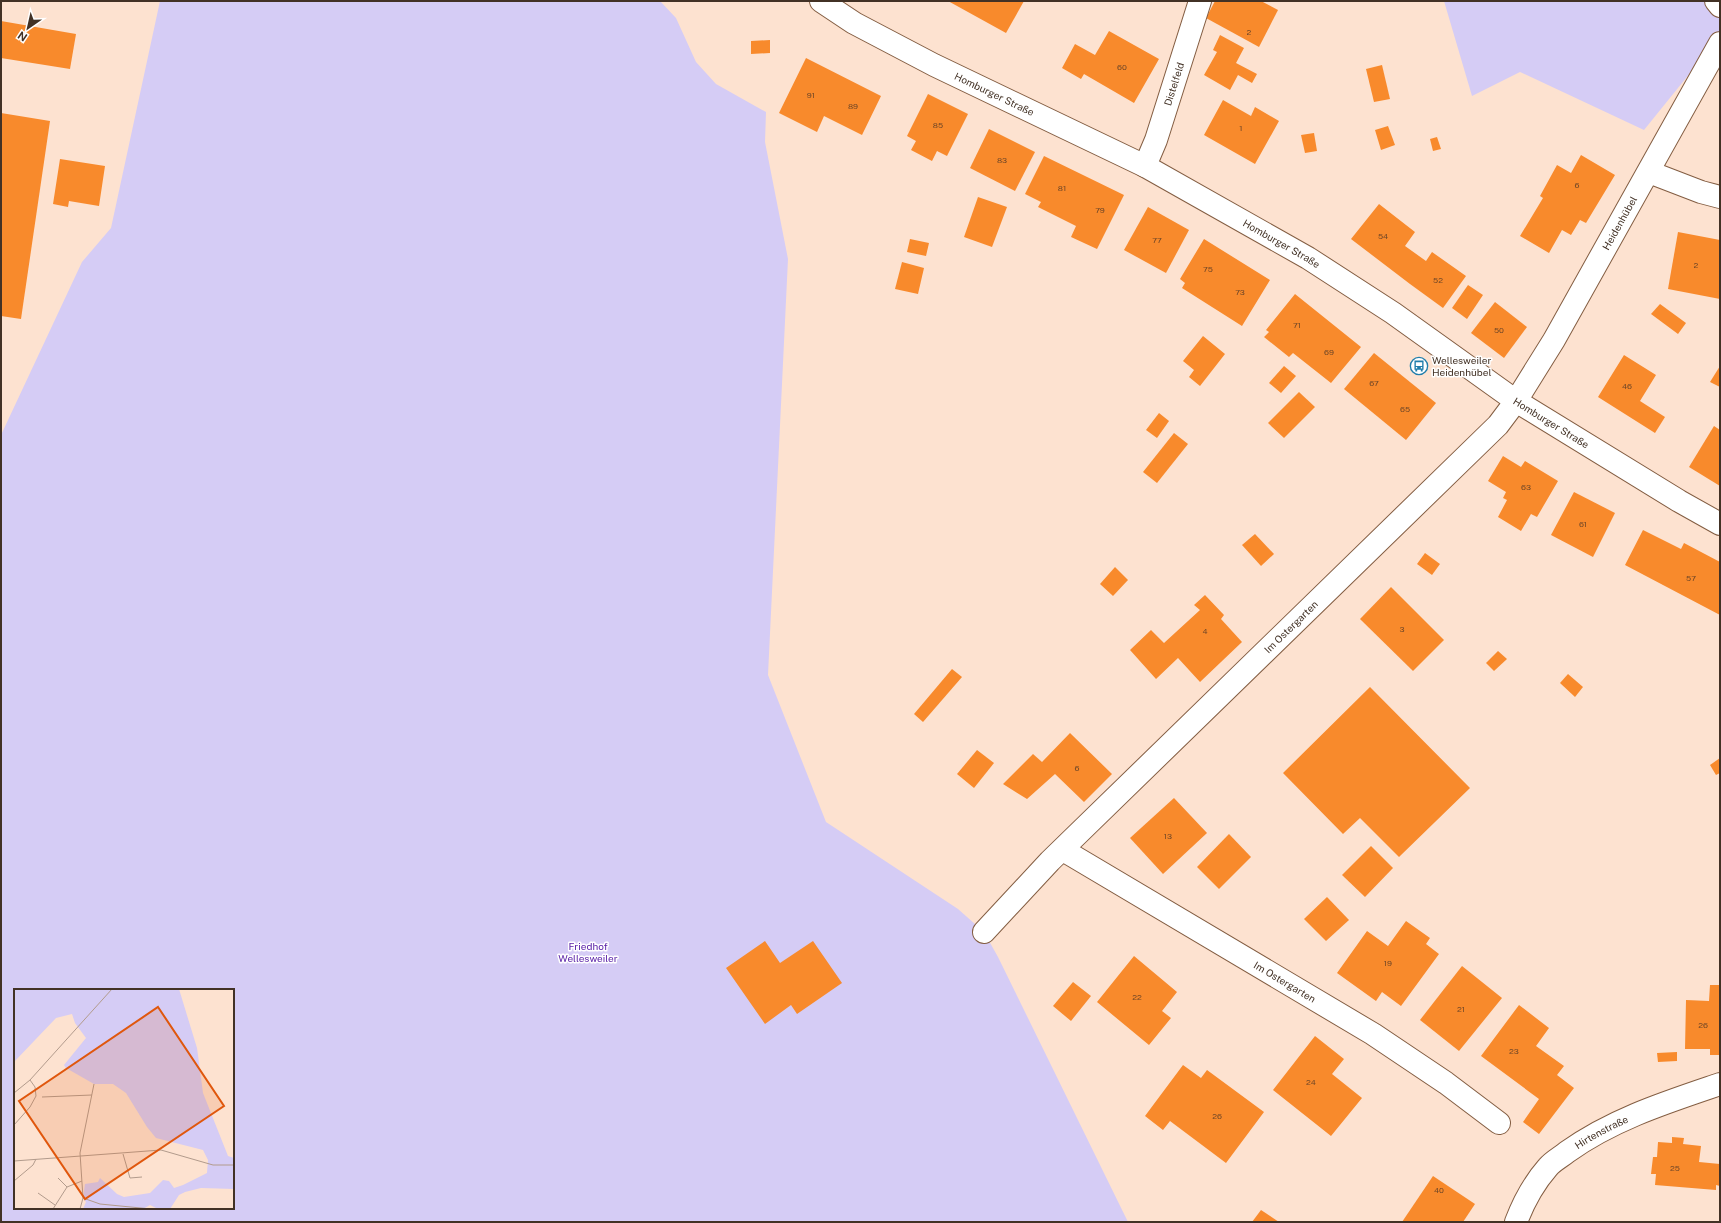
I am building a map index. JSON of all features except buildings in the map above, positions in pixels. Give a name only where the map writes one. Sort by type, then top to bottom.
[{"type":"street","name":"Homburger Straße","points":[[821,1],[854,23],[934,65],[1145,166],[1308,258],[1393,313],[1516,401],[1679,501],[1720,524]]},
{"type":"street","name":"Distelfeld","points":[[1145,166],[1156,140],[1200,1]]},
{"type":"street","points":[[1716,1],[1720,6]]},
{"type":"street","name":"Heidenhübel","points":[[1516,401],[1554,340],[1720,43]]},
{"type":"street","points":[[1649,172],[1701,192],[1720,197]]},
{"type":"street","name":"Im Ostergarten","points":[[984,932],[1014,899],[1063,850],[1498,425],[1516,401]]},
{"type":"street","name":"Im Ostergarten","points":[[1063,850],[1373,1034],[1446,1083],[1499,1123]]},
{"type":"street","name":"Hirtenstraße","points":[[1516,1222],[1526,1197],[1549,1166],[1573,1148],[1607,1127],[1664,1103],[1720,1084]]},
{"type":"green space","name":"Friedhof Wellesweiler","points":[[160,1],[660,1],[676,18],[696,62],[716,84],[766,112],[765,142],[788,259],[768,675],[826,822],[958,909],[984,932],[998,957],[1128,1222],[1,1222],[1,435],[82,262],[111,228]]},
{"type":"green space","points":[[1444,1],[1720,1],[1720,36],[1644,130],[1520,72],[1472,96]]},
{"type":"place","name":"Wellesweiler Heidenhübel","points":[[1419,366]]}]
